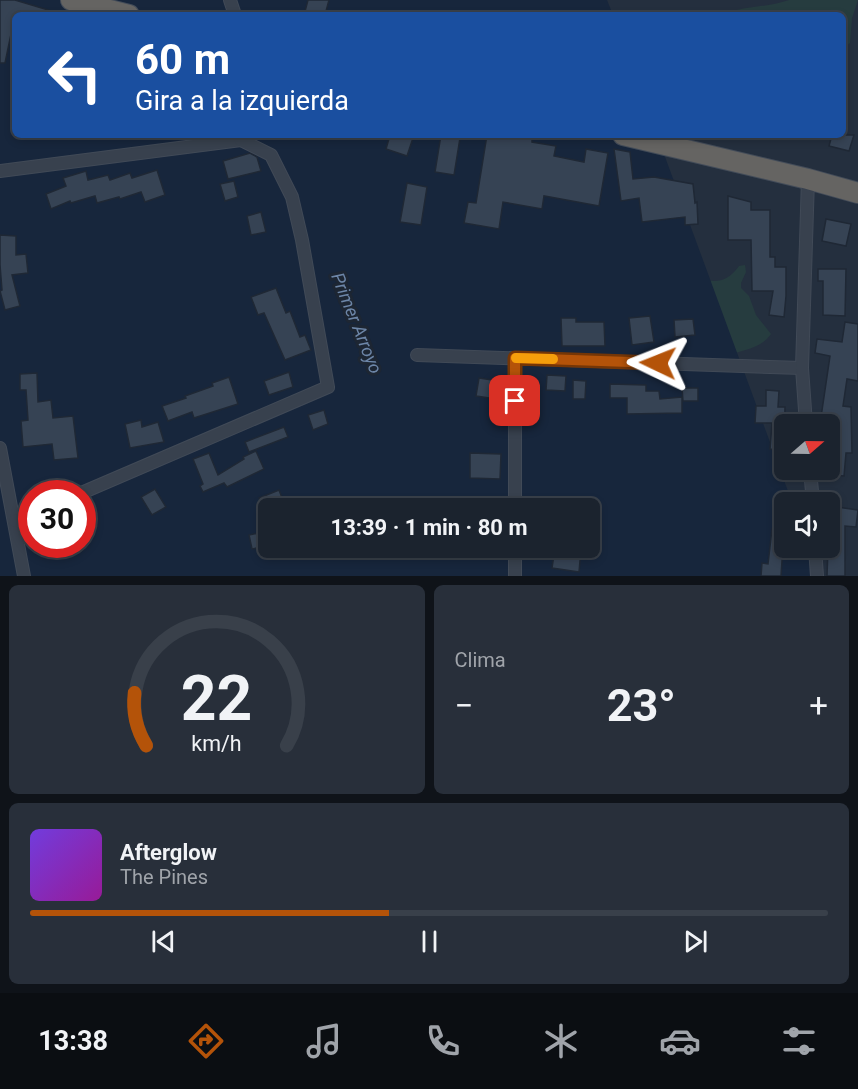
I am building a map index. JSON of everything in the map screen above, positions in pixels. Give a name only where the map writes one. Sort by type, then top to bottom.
[{"type":"highway","points":[[71,0],[117,12]]},
{"type":"highway","points":[[636,138],[808,178],[858,193]]},
{"type":"street","points":[[0,171],[234,138]]},
{"type":"street","points":[[96,487],[328,387],[292,196],[272,155],[243,138]]},
{"type":"street","points":[[805,414],[801,368],[808,178]]},
{"type":"street","points":[[417,355],[801,368]]},
{"type":"street","points":[[515,358],[515,498]]},
{"type":"street","points":[[0,448],[24,576]]},
{"type":"street","points":[[515,558],[515,576]]},
{"type":"street","points":[[816,558],[817,576]]},
{"type":"green space","points":[[789,0],[858,0],[852,18],[850,43],[846,46],[846,12],[732,12]]},
{"type":"green space","points":[[745,265],[746,272],[741,288],[749,296],[756,315],[771,334],[756,346],[726,356],[694,278],[719,281],[729,276],[739,266]]},
{"type":"water","name":"Primer Arroyo","points":[[0,0],[607,0],[612,12],[12,12],[12,138],[658,138],[774,453],[774,480],[784,480],[788,492],[774,492],[774,558],[812,558],[818,576],[0,576]]},
{"type":"building","points":[[0,0],[15,0],[55,12],[12,12],[12,29],[5,63],[0,63]]},
{"type":"building","points":[[308,0],[329,0],[326,12],[305,12]]},
{"type":"building","points":[[846,135],[854,135],[849,151],[829,146],[831,138],[846,138]]},
{"type":"building","points":[[389,138],[413,138],[407,156],[386,149]]},
{"type":"building","points":[[441,138],[460,138],[454,175],[435,172]]},
{"type":"building","points":[[487,138],[532,139],[532,142],[556,146],[554,156],[584,162],[586,149],[608,153],[599,206],[544,196],[542,209],[503,202],[499,229],[464,223],[468,202],[476,203]]},
{"type":"building","points":[[614,149],[630,152],[633,179],[654,177],[693,184],[698,224],[685,225],[685,217],[642,222],[639,198],[621,201]]},
{"type":"building","points":[[250,153],[257,157],[261,171],[228,179],[223,161]]},
{"type":"building","points":[[157,170],[165,195],[145,202],[141,192],[97,203],[95,196],[71,203],[70,201],[51,209],[46,194],[66,186],[63,178],[86,171],[88,180],[108,175],[110,180],[130,173],[132,178]]},
{"type":"building","points":[[234,181],[238,197],[225,201],[220,184]]},
{"type":"building","points":[[407,183],[427,187],[421,225],[400,222]]},
{"type":"building","points":[[728,196],[751,202],[751,210],[770,210],[770,257],[775,257],[775,267],[786,267],[784,317],[769,315],[773,291],[752,291],[751,240],[728,240]]},
{"type":"building","points":[[261,212],[266,232],[251,235],[247,216]]},
{"type":"building","points":[[826,219],[851,224],[846,246],[822,241]]},
{"type":"building","points":[[0,235],[16,236],[16,255],[26,254],[28,273],[12,275],[20,306],[5,310],[0,291],[2,290]]},
{"type":"building","points":[[818,269],[846,269],[845,316],[823,315],[823,281],[818,281]]},
{"type":"building","points":[[276,288],[286,313],[290,311],[300,337],[305,335],[311,350],[285,360],[264,313],[258,315],[251,297]]},
{"type":"building","points":[[650,316],[654,342],[632,345],[629,318]]},
{"type":"building","points":[[561,318],[576,318],[576,322],[604,322],[605,346],[562,346]]},
{"type":"building","points":[[693,319],[695,335],[675,337],[674,320]]},
{"type":"building","points":[[845,322],[858,324],[858,381],[847,379],[843,406],[851,407],[852,453],[846,453],[844,476],[840,476],[840,414],[821,414],[830,356],[815,353],[817,339],[842,342]]},
{"type":"building","points":[[289,372],[293,387],[269,395],[264,381]]},
{"type":"building","points":[[37,373],[38,402],[51,400],[53,418],[73,416],[78,458],[54,460],[52,444],[23,447],[21,421],[28,420],[26,390],[20,390],[20,374]]},
{"type":"building","points":[[547,375],[566,376],[565,391],[546,390]]},
{"type":"building","points":[[229,377],[238,404],[194,418],[192,412],[168,421],[162,406],[186,398],[185,396],[213,386],[212,383]]},
{"type":"building","points":[[479,378],[499,381],[496,399],[476,396]]},
{"type":"building","points":[[573,380],[586,381],[585,399],[573,399]]},
{"type":"building","points":[[610,384],[646,385],[646,391],[659,391],[660,399],[682,397],[682,413],[627,414],[627,398],[610,398]]},
{"type":"building","points":[[682,388],[698,388],[698,401],[683,401]]},
{"type":"building","points":[[766,390],[779,391],[778,407],[785,407],[785,414],[774,414],[774,449],[770,449],[772,423],[755,423],[756,406],[766,406]]},
{"type":"building","points":[[324,410],[328,424],[313,430],[308,415]]},
{"type":"building","points":[[141,420],[142,427],[158,422],[164,442],[130,448],[125,424]]},
{"type":"building","points":[[284,427],[288,437],[249,452],[245,442]]},
{"type":"building","points":[[256,451],[264,469],[227,487],[224,483],[203,492],[200,486],[203,484],[193,459],[209,453],[218,475],[244,459],[243,457]]},
{"type":"building","points":[[470,453],[501,454],[500,479],[470,478]]},
{"type":"building","points":[[155,489],[166,507],[152,515],[141,497]]},
{"type":"building","points":[[279,490],[282,498],[259,498]]},
{"type":"building","points":[[840,507],[858,510],[856,527],[845,526],[845,576],[827,576],[828,558],[840,558]]},
{"type":"building","points":[[772,529],[774,529],[774,558],[782,558],[781,576],[761,576],[762,563],[768,564]]},
{"type":"building","points":[[258,533],[258,548],[252,549],[249,535]]},
{"type":"building","points":[[554,558],[580,558],[579,572],[552,568]]},
{"type":"slow traffic","points":[[516,358],[553,359]]},
{"type":"route","points":[[515,401],[515,358],[658,363]]}]
